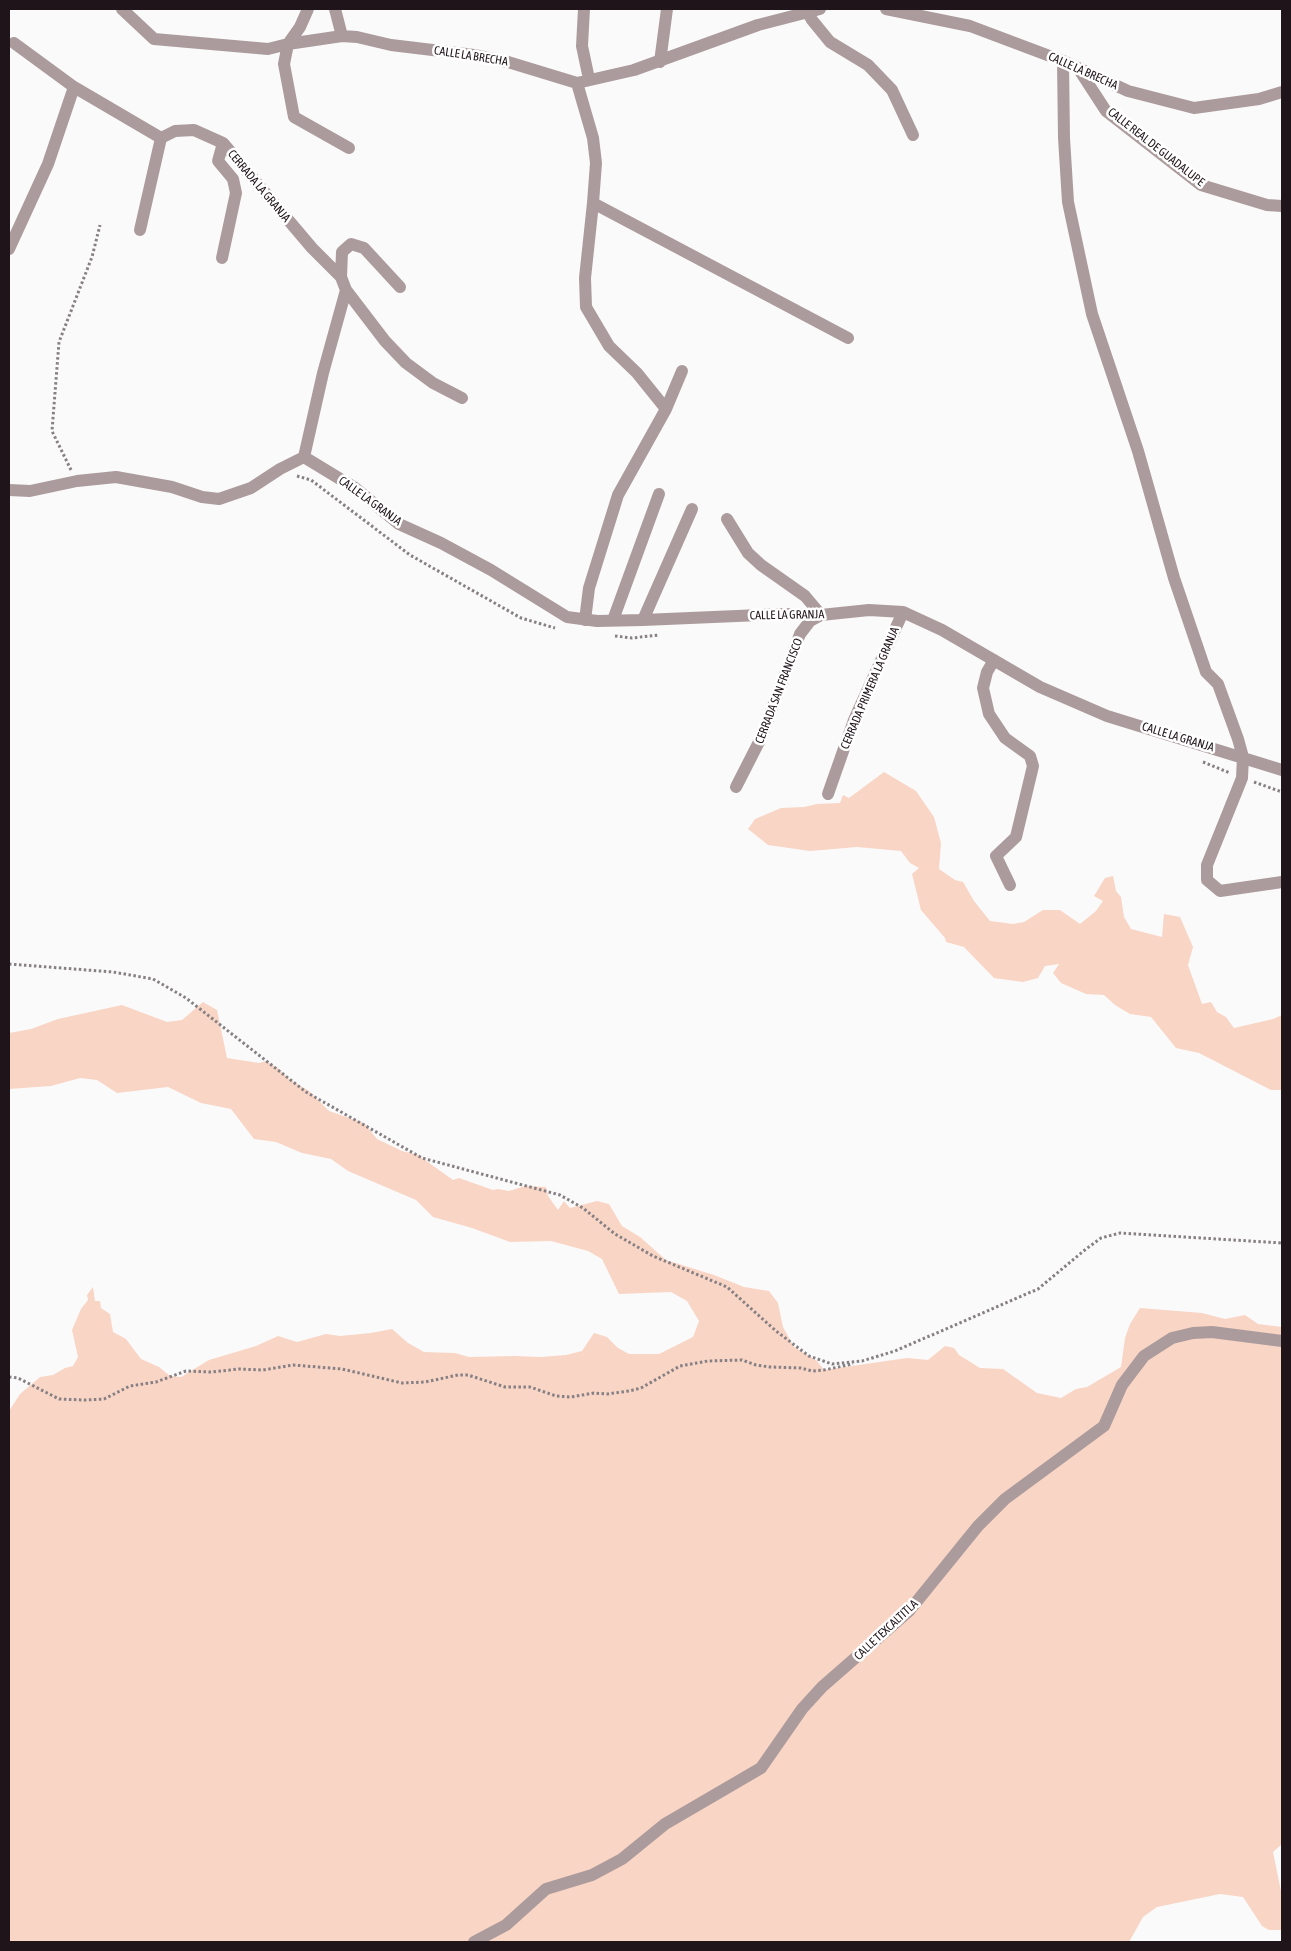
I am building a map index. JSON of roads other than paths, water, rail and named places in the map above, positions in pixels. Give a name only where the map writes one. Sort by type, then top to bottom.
[{"type":"street","name":"CALLE LA BRECHA","points":[[122,9],[154,38],[246,48],[268,48],[342,36],[357,37],[391,45],[474,55],[508,62],[577,83]]},
{"type":"street","points":[[308,9],[300,27],[288,44],[284,64],[294,117],[349,148]]},
{"type":"street","points":[[335,9],[342,36]]},
{"type":"street","points":[[584,9],[582,46],[589,79]]},
{"type":"street","points":[[660,62],[667,9]]},
{"type":"street","name":"CALLE LA BRECHA","points":[[886,9],[970,26],[1063,61],[1128,91],[1194,108],[1258,99],[1282,92]]},
{"type":"street","points":[[666,409],[637,373],[609,346],[586,306],[585,278],[596,163],[593,138],[577,83],[660,62],[758,25],[814,10],[812,20],[830,42],[868,65],[892,90],[913,136]]},
{"type":"street","points":[[14,43],[74,87],[161,138],[140,230]]},
{"type":"street","points":[[1063,61],[1064,138],[1068,202],[1092,314],[1138,451],[1174,578],[1206,672],[1218,684],[1238,739],[1242,757],[1242,778],[1207,865],[1207,880],[1220,891],[1282,882]]},
{"type":"street","name":"CALLE REAL DE GUADALUPE","points":[[1078,68],[1106,111],[1201,185],[1267,205],[1282,206]]},
{"type":"street","points":[[9,248],[48,164],[74,87]]},
{"type":"street","name":"CERRADA LA GRANJA","points":[[161,138],[175,131],[194,130],[222,143],[312,248],[341,277],[346,290],[406,363],[433,383],[462,398]]},
{"type":"street","points":[[222,143],[218,161],[233,179],[236,192],[222,258]]},
{"type":"street","points":[[593,203],[848,338]]},
{"type":"street","points":[[341,277],[342,252],[351,244],[364,248],[400,287]]},
{"type":"street","points":[[9,490],[30,491],[77,481],[116,477],[172,487],[202,497],[219,499],[251,488],[304,456],[323,373],[346,290]]},
{"type":"street","points":[[585,620],[589,588],[618,495],[666,409],[682,372]]},
{"type":"street","name":"CALLE LA GRANJA","points":[[304,456],[355,488],[399,524],[441,543],[491,570],[567,617],[585,620],[643,620],[784,614],[821,615],[869,610],[903,612],[942,630],[1040,687],[1107,716],[1282,770]]},
{"type":"street","points":[[613,620],[659,494]]},
{"type":"street","points":[[643,620],[692,509]]},
{"type":"street","points":[[727,519],[748,553],[761,565],[805,596],[821,615]]},
{"type":"street","name":"CERRADA PRIMERA LA GRANJA","points":[[828,794],[854,720],[903,612]]},
{"type":"street","name":"CERRADA SAN FRANCISCO","points":[[736,787],[761,738],[800,634],[810,621],[821,615]]},
{"type":"street","points":[[994,660],[987,672],[983,688],[989,714],[1005,738],[1030,756],[1033,766],[1016,837],[996,856],[1010,885]]},
{"type":"street","name":"CALLE TEXCALTITLA","points":[[474,1942],[506,1925],[546,1889],[592,1875],[622,1859],[664,1824],[761,1768],[807,1704],[822,1687],[909,1611],[978,1526],[999,1506],[1104,1426],[1122,1385],[1144,1356],[1172,1338],[1192,1333],[1212,1332],[1282,1341]]}]
